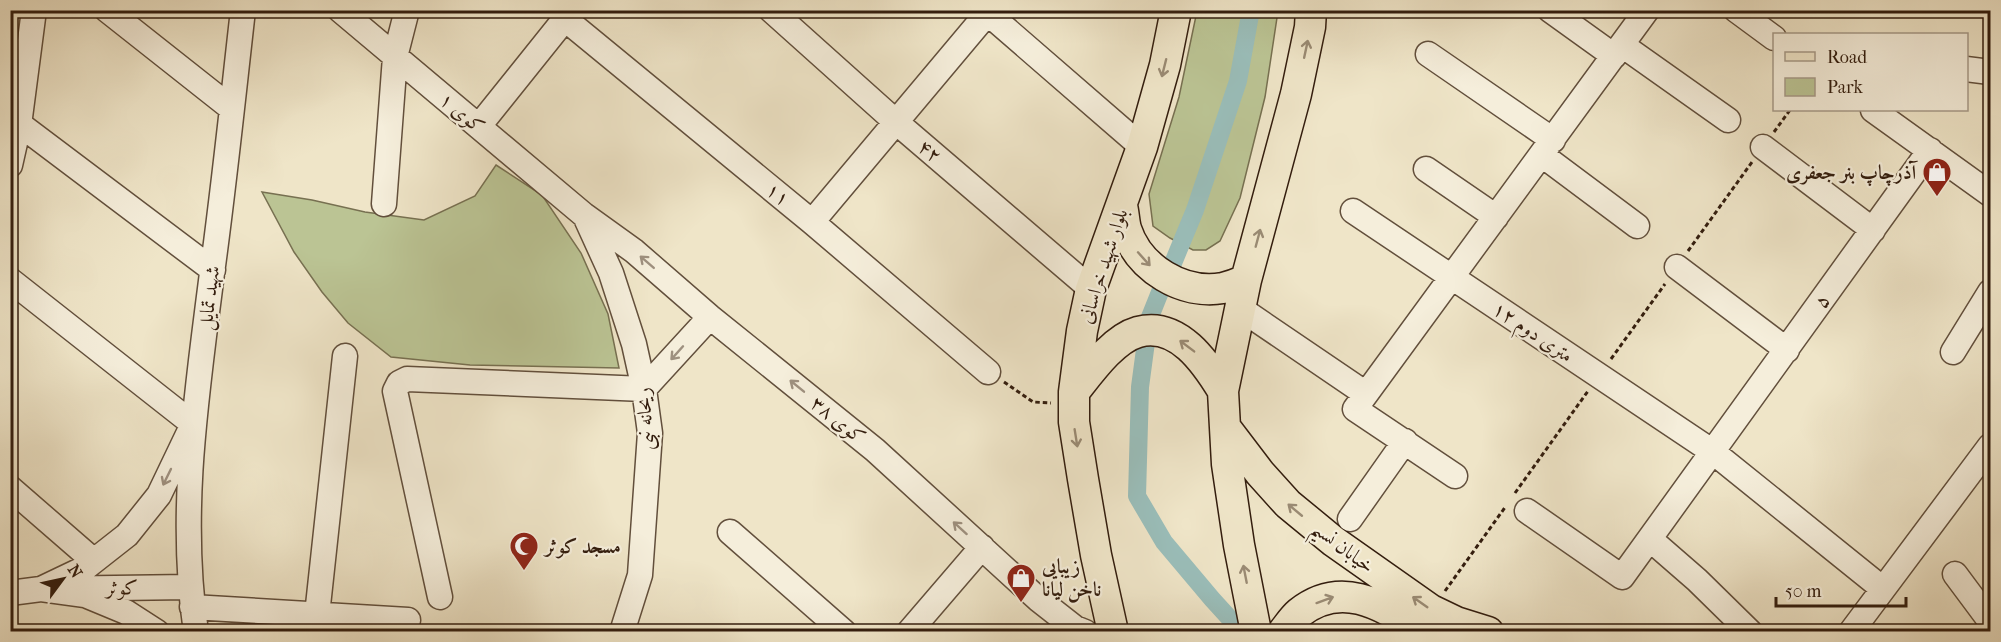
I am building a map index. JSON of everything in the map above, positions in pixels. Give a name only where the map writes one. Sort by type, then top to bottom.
[{"type":"main road","name":"بلوار شهید خراسانی","points":[[1113,632],[1094,544],[1074,422],[1074,398],[1082,331],[1092,289],[1142,147],[1165,65],[1176,10]]},
{"type":"main road","points":[[1256,632],[1239,545],[1227,464],[1223,391],[1246,280],[1296,94],[1310,27],[1311,10]]},
{"type":"main road","points":[[1122,206],[1126,230],[1137,252],[1154,270],[1175,282],[1198,288],[1223,288],[1246,280]]},
{"type":"main road","points":[[1074,398],[1103,357],[1121,342],[1138,332],[1159,331],[1186,343],[1206,363],[1223,391]]},
{"type":"main road","name":"خیابان نسیم","points":[[1225,427],[1260,473],[1288,504],[1333,541],[1431,610],[1456,622],[1488,632]]},
{"type":"main road","name":"خیابان نسیم","points":[[1284,632],[1298,614],[1319,602],[1336,596],[1377,603],[1425,632]]},
{"type":"street","points":[[10,165],[34,10]]},
{"type":"street","points":[[107,10],[231,108]]},
{"type":"street","name":"شهید تمایل","points":[[191,597],[189,509],[193,424],[243,10]]},
{"type":"street","name":"کوی ۱","points":[[340,10],[584,214]]},
{"type":"street","points":[[384,204],[395,57],[407,10]]},
{"type":"street","name":"۴۲","points":[[771,10],[896,122],[1092,289]]},
{"type":"street","points":[[1550,10],[1728,120]]},
{"type":"street","points":[[1455,476],[1355,409],[1647,10]]},
{"type":"street","points":[[812,222],[987,11],[1142,147]]},
{"type":"street","points":[[1747,14],[1773,37]]},
{"type":"street","points":[[479,126],[569,15]]},
{"type":"street","name":"۱۱","points":[[569,15],[988,372]]},
{"type":"street","points":[[1428,54],[1547,147],[1637,226]]},
{"type":"street","points":[[1968,69],[1990,72]]},
{"type":"street","points":[[1874,111],[1990,194]]},
{"type":"street","points":[[15,121],[213,270]]},
{"type":"street","points":[[1763,147],[1873,230]]},
{"type":"street","name":"۵","points":[[1527,511],[1622,577],[1651,540],[1930,150]]},
{"type":"street","points":[[1426,169],[1496,217]]},
{"type":"street","name":"۱۲ متری دوم","points":[[1353,211],[1713,452],[1883,589]]},
{"type":"street","name":"کوی ۳۸","points":[[584,214],[634,251],[874,450],[1038,598],[1075,628],[1085,632]]},
{"type":"street","name":"ریحانه نبی","points":[[584,214],[611,273],[634,344],[644,389],[650,433],[640,575],[622,632]]},
{"type":"street","points":[[1677,267],[1787,350]]},
{"type":"street","points":[[10,280],[193,424],[159,495],[127,534],[85,568],[41,589]]},
{"type":"street","points":[[1953,352],[1990,292]]},
{"type":"street","points":[[1241,309],[1366,394]]},
{"type":"street","points":[[440,597],[395,392],[399,382],[407,380],[644,389],[710,316]]},
{"type":"street","points":[[317,615],[345,356]]},
{"type":"street","points":[[1350,519],[1405,441]]},
{"type":"street","points":[[1851,632],[1990,446]]},
{"type":"street","points":[[10,488],[94,561]]},
{"type":"street","points":[[730,532],[844,632]]},
{"type":"street","points":[[1651,540],[1697,580],[1749,632]]},
{"type":"street","points":[[909,632],[982,547]]},
{"type":"street","points":[[1956,574],[1990,621]]},
{"type":"street","points":[[41,589],[85,595],[126,612],[157,632]]},
{"type":"street","name":"کوثر","points":[[10,593],[41,589],[191,597],[317,615],[408,620]]},
{"type":"street","points":[[191,597],[196,632]]},
{"type":"path","points":[[1599,376],[1789,111]]},
{"type":"path","points":[[988,372],[1033,402],[1074,398]]},
{"type":"green space","points":[[1197,11],[1278,11],[1265,97],[1240,198],[1220,241],[1206,250],[1193,250],[1153,226],[1149,194],[1179,97]]},
{"type":"green space","points":[[496,165],[542,195],[581,253],[608,314],[619,368],[470,365],[391,357],[348,323],[322,292],[294,252],[262,192],[365,212],[424,220],[475,196]]},
{"type":"waterway","points":[[1171,268],[1195,210],[1238,81],[1251,10]]},
{"type":"waterway","points":[[1148,322],[1162,287]]},
{"type":"waterway","points":[[1146,342],[1140,387],[1137,496],[1164,542],[1242,632]]},
{"type":"place","name":"آذرچاپ بنر جعفری","points":[[1937,198]]},
{"type":"place","name":"مسجد کوثر","points":[[524,572]]},
{"type":"place","name":"زیبایی ناخن لیانا","points":[[1021,604]]}]
